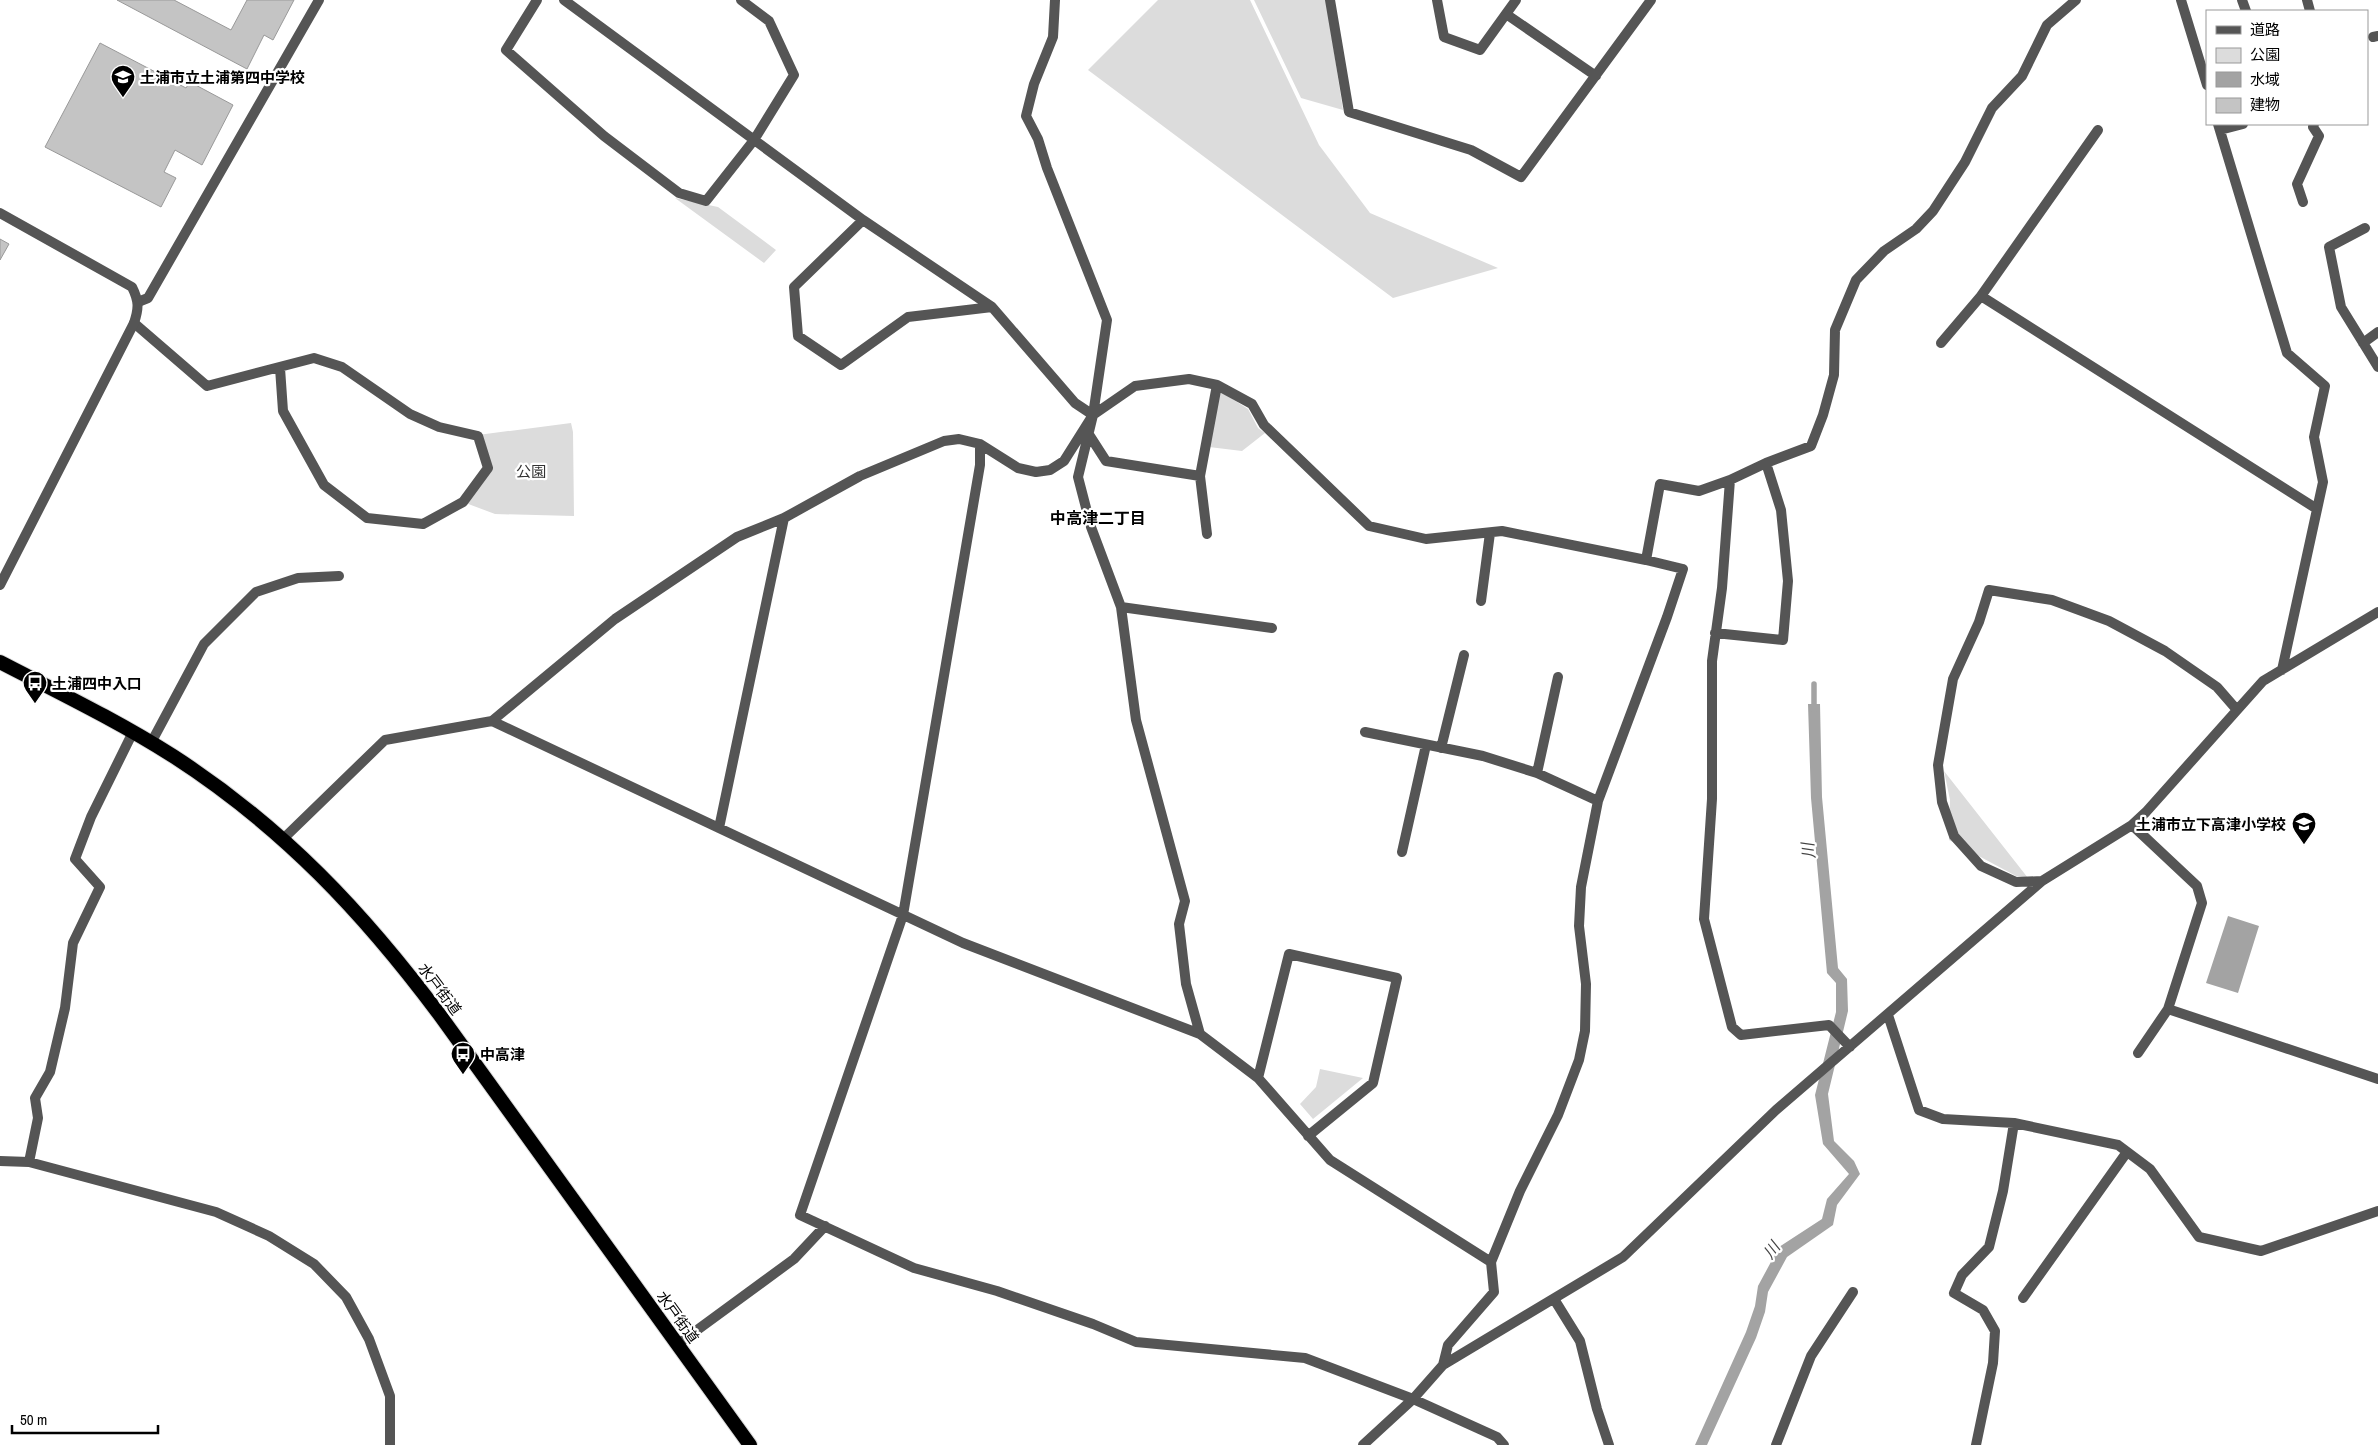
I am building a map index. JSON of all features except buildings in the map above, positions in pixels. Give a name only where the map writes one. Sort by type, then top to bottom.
[{"type":"highway","name":"水戸街道","points":[[0,662],[133,732],[216,786],[283,839],[354,907],[411,976],[750,1445]]},
{"type":"street","points":[[138,302],[148,298],[319,0]]},
{"type":"street","points":[[537,0],[506,50],[604,136],[679,193],[706,201],[754,140],[794,75],[769,21],[741,0]]},
{"type":"street","points":[[564,0],[863,220],[992,307],[1075,403],[1092,415]]},
{"type":"street","points":[[1055,0],[1053,37],[1034,84],[1026,116],[1038,139],[1046,168],[1107,320],[1092,415],[1078,477],[1091,527],[1121,607],[1136,720],[1185,901],[1179,924],[1180,933],[1186,984],[1200,1034]]},
{"type":"street","points":[[1330,0],[1349,112],[1471,150],[1521,177],[1651,0]]},
{"type":"street","points":[[1437,0],[1444,37],[1480,50],[1516,0]]},
{"type":"street","points":[[1646,560],[1660,484],[1699,491],[1811,446],[1824,415],[1834,375],[1835,330],[1856,280],[1884,251],[1916,229],[1933,211],[1965,162],[1992,108],[2022,76],[2047,25],[2076,0]]},
{"type":"street","points":[[2181,0],[2206,82]]},
{"type":"street","points":[[1506,14],[1596,76]]},
{"type":"street","points":[[2235,125],[2219,127],[2288,354],[2325,386],[2314,437],[2323,482],[2282,670]]},
{"type":"street","points":[[2303,202],[2297,184],[2319,136],[2314,125]]},
{"type":"street","points":[[1941,343],[1981,296],[2098,130]]},
{"type":"street","points":[[0,214],[132,287],[139,308],[134,323],[0,585]]},
{"type":"street","points":[[863,220],[794,287],[798,336],[841,365],[908,318],[992,307]]},
{"type":"street","points":[[2366,228],[2329,247],[2341,307],[2378,367]]},
{"type":"street","points":[[1981,296],[2317,509]]},
{"type":"street","points":[[134,323],[207,386],[314,358],[342,367],[410,414],[439,427],[478,436],[488,468],[463,502],[423,524],[367,518],[324,485],[283,411],[280,368]]},
{"type":"street","points":[[2363,343],[2378,332]]},
{"type":"street","points":[[283,839],[385,740],[492,721],[616,619],[737,537],[784,518],[860,476],[944,442],[959,439],[980,444],[1018,468],[1036,472],[1050,470],[1064,461],[1092,415],[1135,386],[1189,379],[1217,385],[1252,404],[1264,425],[1369,526],[1426,539],[1502,531],[1683,569],[1664,626],[1598,801],[1581,887],[1579,926],[1586,984],[1585,1031],[1579,1060],[1558,1115],[1520,1191],[1490,1262],[1494,1292],[1448,1345],[1443,1365]]},
{"type":"street","points":[[1207,534],[1200,476],[1217,385]]},
{"type":"street","points":[[1088,433],[1106,461],[1200,476]]},
{"type":"street","points":[[980,444],[979,475],[903,914],[800,1215],[914,1268],[997,1291],[1093,1324],[1136,1342],[1305,1358],[1413,1400],[1497,1437],[1504,1445]]},
{"type":"street","points":[[1715,633],[1783,640],[1788,582],[1781,510],[1766,463]]},
{"type":"street","points":[[1730,480],[1722,588],[1712,661],[1712,799],[1704,919],[1732,1027],[1741,1035],[1829,1025],[1850,1047]]},
{"type":"street","points":[[719,828],[784,518]]},
{"type":"street","points":[[1482,601],[1490,533]]},
{"type":"street","points":[[151,743],[204,644],[256,592],[298,578],[338,576]]},
{"type":"street","points":[[2042,881],[2016,882],[1981,866],[1954,836],[1942,802],[1938,765],[1953,679],[1979,622],[1989,590],[2052,600],[2109,621],[2165,651],[2217,687],[2237,710]]},
{"type":"street","points":[[1121,607],[1272,628]]},
{"type":"street","points":[[1363,1445],[1413,1400],[1443,1365],[1623,1257],[1776,1110],[2042,881],[2132,825],[2146,812],[2263,681],[2378,612]]},
{"type":"street","points":[[1441,748],[1464,655]]},
{"type":"street","points":[[1537,773],[1558,677]]},
{"type":"street","points":[[492,721],[963,943],[1200,1034],[1258,1078],[1330,1160],[1490,1262]]},
{"type":"street","points":[[28,1162],[38,1118],[35,1098],[50,1072],[65,1008],[73,942],[100,887],[75,859],[91,817],[133,732]]},
{"type":"street","points":[[1364,732],[1482,756],[1537,773],[1598,801]]},
{"type":"street","points":[[1402,852],[1426,744]]},
{"type":"street","points":[[2132,825],[2197,886],[2202,903],[2168,1009],[2138,1053]]},
{"type":"street","points":[[1258,1078],[1289,954],[1398,978],[1373,1083],[1308,1136]]},
{"type":"street","points":[[2168,1009],[2378,1079]]},
{"type":"street","points":[[1888,1015],[1919,1110],[1943,1119],[2014,1123],[2118,1146],[2150,1170],[2200,1237],[2260,1251],[2378,1211]]},
{"type":"street","points":[[1976,1445],[1993,1364],[1995,1331],[1984,1310],[1954,1293],[1962,1275],[1989,1247],[2003,1190],[2014,1123]]},
{"type":"street","points":[[2023,1298],[2127,1152]]},
{"type":"street","points":[[0,1161],[28,1162],[216,1212],[269,1236],[314,1264],[346,1298],[369,1339],[390,1396],[390,1445]]},
{"type":"street","points":[[678,1344],[794,1260],[825,1226]]},
{"type":"street","points":[[1776,1445],[1811,1356],[1853,1292]]},
{"type":"street","points":[[1554,1299],[1580,1341],[1597,1409],[1609,1445]]},
{"type":"green space","points":[[1158,0],[1250,0],[1319,145],[1370,213],[1498,268],[1393,298],[1088,70]]},
{"type":"green space","points":[[1254,0],[1326,0],[1343,110],[1301,98]]},
{"type":"green space","points":[[675,198],[718,207],[776,250],[764,263]]},
{"type":"green space","points":[[1220,391],[1248,409],[1258,428],[1265,433],[1242,451],[1209,447]]},
{"type":"green space","name":"公園","points":[[571,423],[573,432],[574,516],[495,514],[463,502],[488,469],[478,435]]},
{"type":"green space","points":[[1944,771],[2028,878],[2016,876],[1949,840],[1950,800]]},
{"type":"green space","points":[[1320,1069],[1363,1078],[1313,1119],[1300,1104],[1316,1087]]},
{"type":"water","points":[[1808,704],[1820,704],[1822,797],[1838,968],[1847,979],[1848,1011],[1828,1094],[1834,1141],[1854,1161],[1860,1174],[1837,1205],[1833,1225],[1787,1257],[1768,1292],[1765,1312],[1756,1338],[1707,1445],[1695,1445],[1746,1332],[1755,1306],[1758,1286],[1779,1247],[1822,1219],[1827,1199],[1849,1174],[1823,1144],[1815,1095],[1836,1012],[1836,983],[1827,973],[1811,798]]},
{"type":"water","points":[[2228,916],[2259,926],[2238,993],[2206,983]]},
{"type":"waterway","name":"川","points":[[1814,684],[1814,711]]},
{"type":"place","name":"土浦市立土浦第四中学校","points":[[123,98]]},
{"type":"place","name":"土浦四中入口","points":[[35,704]]},
{"type":"place","name":"土浦市立下高津小学校","points":[[2304,845]]},
{"type":"place","name":"中高津","points":[[463,1075]]},
{"type":"district","name":"中高津二丁目","points":[[1098,518]]}]
